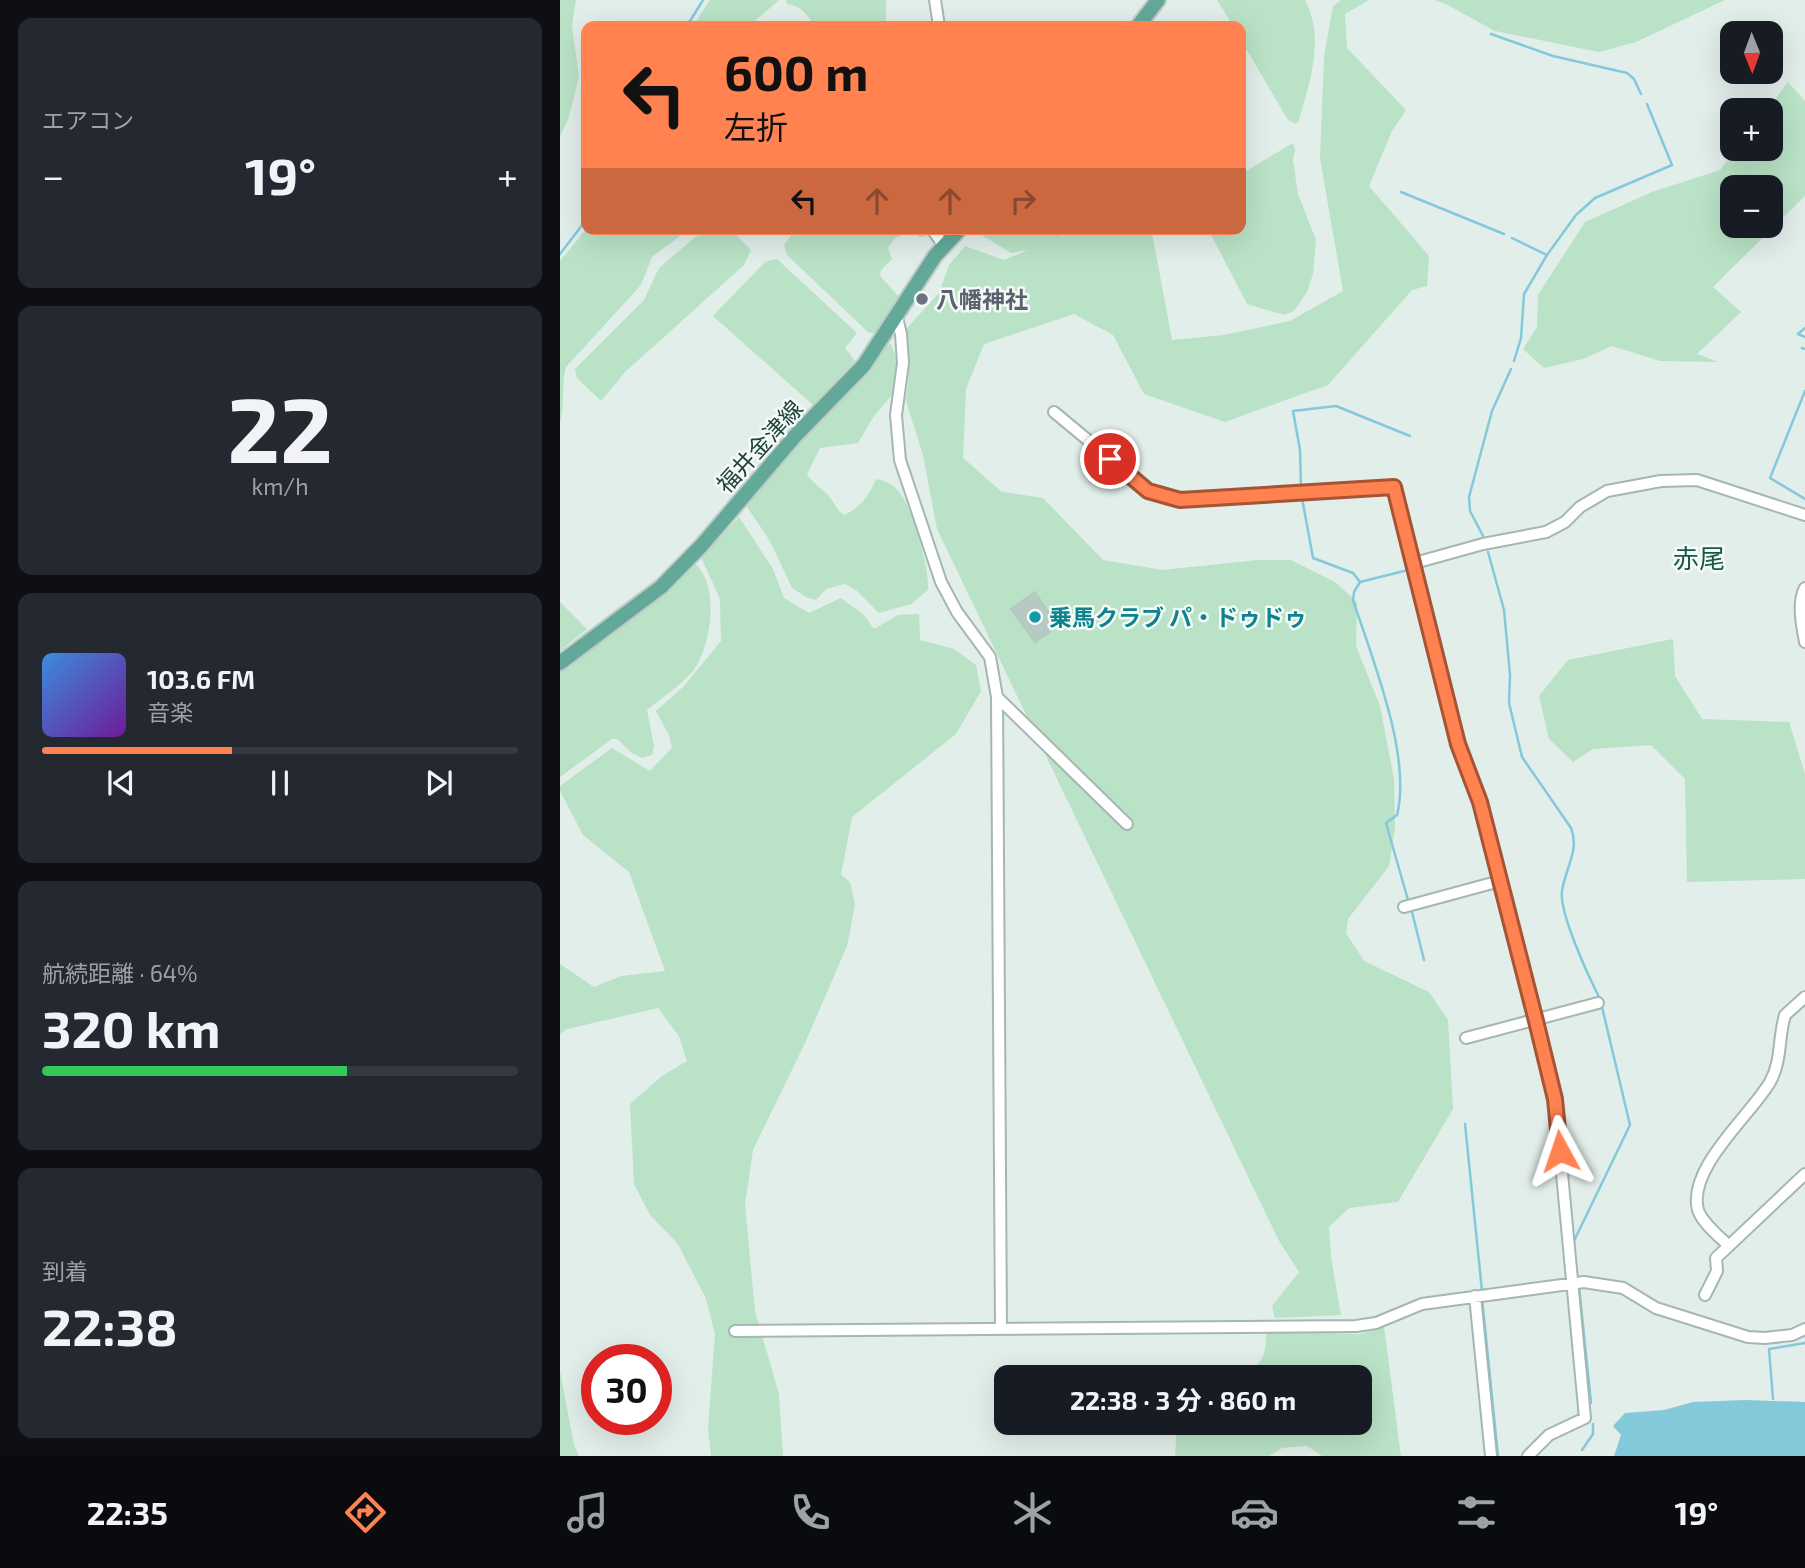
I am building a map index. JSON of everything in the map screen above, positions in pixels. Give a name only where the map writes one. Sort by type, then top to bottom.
[{"type":"main road","points":[[1142,21],[1158,0]]},
{"type":"main road","name":"福井金津線","points":[[560,663],[650,596],[680,568],[796,435],[864,365],[944,246],[954,235]]},
{"type":"street","points":[[935,0],[938,21]]},
{"type":"street","points":[[936,235],[944,246]]},
{"type":"street","points":[[897,318],[901,334],[902,363],[895,415],[900,460],[941,582],[957,612],[990,657],[997,697],[1000,1329]]},
{"type":"street","points":[[1054,412],[1148,491],[1180,500],[1394,487],[1411,564],[1458,744],[1474,783],[1555,1099],[1585,1418],[1549,1434],[1528,1456]]},
{"type":"street","points":[[1411,564],[1483,544],[1546,532],[1565,522],[1580,507],[1606,491],[1661,481],[1697,480],[1805,515]]},
{"type":"street","points":[[1805,588],[1802,594],[1802,620],[1805,642]]},
{"type":"street","points":[[997,697],[1127,824]]},
{"type":"street","points":[[1405,907],[1500,881]]},
{"type":"street","points":[[1729,1246],[1698,1210],[1700,1185],[1734,1127],[1770,1083],[1779,1064],[1785,1015],[1805,997]]},
{"type":"street","points":[[1466,1038],[1598,1003]]},
{"type":"street","points":[[1705,1295],[1717,1271],[1716,1258],[1805,1174]]},
{"type":"street","points":[[735,1331],[1356,1326],[1376,1323],[1422,1304],[1584,1282],[1623,1288],[1656,1308],[1748,1337],[1792,1335],[1805,1329]]},
{"type":"street","points":[[1475,1296],[1491,1456]]},
{"type":"green space","points":[[560,0],[576,0],[572,26],[579,77],[568,120],[560,136]]},
{"type":"green space","points":[[710,0],[779,0],[755,21],[696,21]]},
{"type":"green space","points":[[786,0],[886,0],[886,21],[811,21],[796,6],[787,4]]},
{"type":"green space","points":[[1217,0],[1305,0],[1314,29],[1314,60],[1296,124],[1288,120],[1246,49],[1246,21],[1230,21]]},
{"type":"green space","points":[[1341,0],[1369,0],[1345,14],[1347,48],[1406,110],[1392,131],[1369,186],[1429,256],[1427,286],[1412,290],[1328,385],[1225,422],[1144,394],[1113,335],[1074,314],[984,344],[966,389],[963,458],[1002,492],[1043,498],[1103,560],[1162,570],[1258,560],[1291,560],[1335,582],[1357,602],[1356,646],[1380,706],[1394,779],[1395,827],[1389,866],[1348,919],[1346,933],[1364,961],[1429,992],[1448,1020],[1453,1109],[1398,1202],[1349,1208],[1329,1227],[1341,1315],[1275,1318],[1272,1306],[1299,1272],[1278,1239],[937,529],[923,455],[906,401],[909,374],[907,328],[939,293],[949,265],[965,246],[1004,260],[1028,250],[1011,253],[982,235],[1152,235],[1172,340],[1224,335],[1290,321],[1343,291],[1320,158],[1324,57],[1333,6]]},
{"type":"green space","points":[[1434,0],[1725,0],[1636,42],[1599,52],[1495,31]]},
{"type":"green space","points":[[1788,82],[1805,101],[1805,196],[1783,218],[1783,175],[1720,175],[1720,238],[1763,238],[1713,287],[1741,312],[1697,354],[1718,362],[1660,361],[1612,346],[1583,359],[1544,368],[1523,349],[1537,327],[1538,295],[1585,222],[1652,192],[1720,170],[1727,161],[1783,161],[1783,98],[1776,98]]},
{"type":"green space","points":[[1293,143],[1298,194],[1316,240],[1313,274],[1307,292],[1294,311],[1284,315],[1247,304],[1211,235],[1246,235],[1246,171]]},
{"type":"green space","points":[[581,235],[681,235],[652,257],[641,285],[566,367],[560,423],[560,261]]},
{"type":"green space","points":[[736,235],[751,250],[744,265],[625,372],[601,401],[577,378],[575,369],[644,300],[659,268],[695,237]]},
{"type":"green space","points":[[792,235],[902,235],[895,238],[888,248],[892,259],[881,270],[880,276],[899,297],[877,334],[868,332],[787,255],[784,245]]},
{"type":"green space","points":[[777,259],[857,333],[845,348],[855,361],[813,405],[713,316],[765,262]]},
{"type":"green space","points":[[891,344],[897,361],[892,395],[874,416],[858,443],[820,448],[807,474],[844,515],[863,501],[876,479],[897,489],[904,499],[923,554],[928,590],[911,604],[879,613],[856,590],[845,584],[826,589],[816,600],[792,588],[770,541],[745,504],[782,458],[878,357],[885,346]]},
{"type":"green space","points":[[739,517],[773,569],[784,598],[809,613],[841,598],[864,615],[874,629],[898,615],[919,614],[920,640],[954,649],[976,665],[981,691],[956,734],[852,817],[841,875],[850,882],[855,905],[847,946],[805,1043],[753,1150],[745,1205],[755,1311],[779,1394],[783,1456],[711,1456],[708,1428],[715,1334],[706,1299],[678,1244],[650,1215],[634,1184],[630,1104],[662,1076],[687,1061],[679,1036],[658,1008],[567,1029],[560,1034],[560,964],[594,987],[621,976],[665,971],[629,872],[583,835],[560,791],[560,786],[612,748],[650,771],[672,748],[669,735],[656,711],[683,687],[721,641],[720,599],[701,557]]},
{"type":"green space","points":[[694,563],[708,585],[710,600],[705,647],[689,676],[647,710],[654,746],[652,755],[642,758],[617,739],[612,739],[560,777],[560,671],[669,589]]},
{"type":"green space","points":[[560,602],[587,629],[560,651]]},
{"type":"green space","points":[[1673,639],[1675,676],[1702,719],[1789,722],[1805,774],[1805,879],[1687,882],[1685,779],[1651,745],[1593,749],[1573,762],[1549,739],[1539,696],[1568,660]]},
{"type":"green space","points":[[1384,1327],[1401,1456],[1322,1456],[1307,1446],[1282,1448],[1269,1456],[1175,1456],[1176,1435],[1372,1435],[1372,1365],[1256,1365],[1262,1358],[1266,1332],[1360,1334]]},
{"type":"green space","points":[[560,1371],[574,1445],[579,1456],[560,1456]]},
{"type":"water","points":[[1693,1402],[1805,1402],[1805,1456],[1614,1456],[1621,1435],[1613,1426],[1625,1413],[1664,1410]]},
{"type":"building","name":"乗馬クラブ パ・ドゥドゥ","points":[[1035,592],[1058,626],[1035,642],[1011,609]]},
{"type":"waterway","points":[[690,21],[703,0]]},
{"type":"waterway","points":[[1491,34],[1553,56],[1627,73],[1634,79],[1641,94]]},
{"type":"waterway","points":[[1512,238],[1547,255],[1576,215],[1595,198],[1672,165],[1647,104]]},
{"type":"waterway","points":[[1401,192],[1504,234]]},
{"type":"waterway","points":[[560,254],[581,227]]},
{"type":"waterway","points":[[1514,361],[1521,338],[1524,294],[1547,255]]},
{"type":"waterway","points":[[1805,328],[1798,334],[1805,337]]},
{"type":"waterway","points":[[1483,536],[1470,511],[1469,497],[1492,411],[1511,369]]},
{"type":"waterway","points":[[1805,391],[1770,478],[1805,499]]},
{"type":"waterway","points":[[1301,489],[1300,450],[1293,411],[1336,406],[1410,436]]},
{"type":"waterway","points":[[1302,498],[1313,558],[1353,573],[1360,582],[1353,600],[1395,736],[1400,791],[1397,815],[1386,823],[1408,900]]},
{"type":"waterway","points":[[1488,552],[1504,610],[1510,675],[1509,703],[1522,757],[1571,828],[1574,844],[1562,901],[1575,944],[1599,997]]},
{"type":"waterway","points":[[1360,582],[1408,570]]},
{"type":"waterway","points":[[1412,912],[1424,960]]},
{"type":"waterway","points":[[1573,1243],[1630,1125],[1602,1007]]},
{"type":"waterway","points":[[1465,1124],[1482,1291]]},
{"type":"waterway","points":[[1579,1287],[1591,1403]]},
{"type":"waterway","points":[[1482,1298],[1498,1456]]},
{"type":"waterway","points":[[1773,1399],[1769,1349],[1805,1343]]},
{"type":"waterway","points":[[1582,1450],[1593,1434],[1593,1424]]},
{"type":"place","name":"八幡神社","points":[[922,299]]},
{"type":"place","name":"乗馬クラブ パ・ドゥドゥ","points":[[1035,617]]},
{"type":"district","name":"赤尾","points":[[1699,557]]},
{"type":"route","points":[[1110,459],[1148,491],[1180,500],[1394,487],[1411,564],[1458,744],[1480,802],[1536,1021],[1555,1099],[1560,1151]]}]
